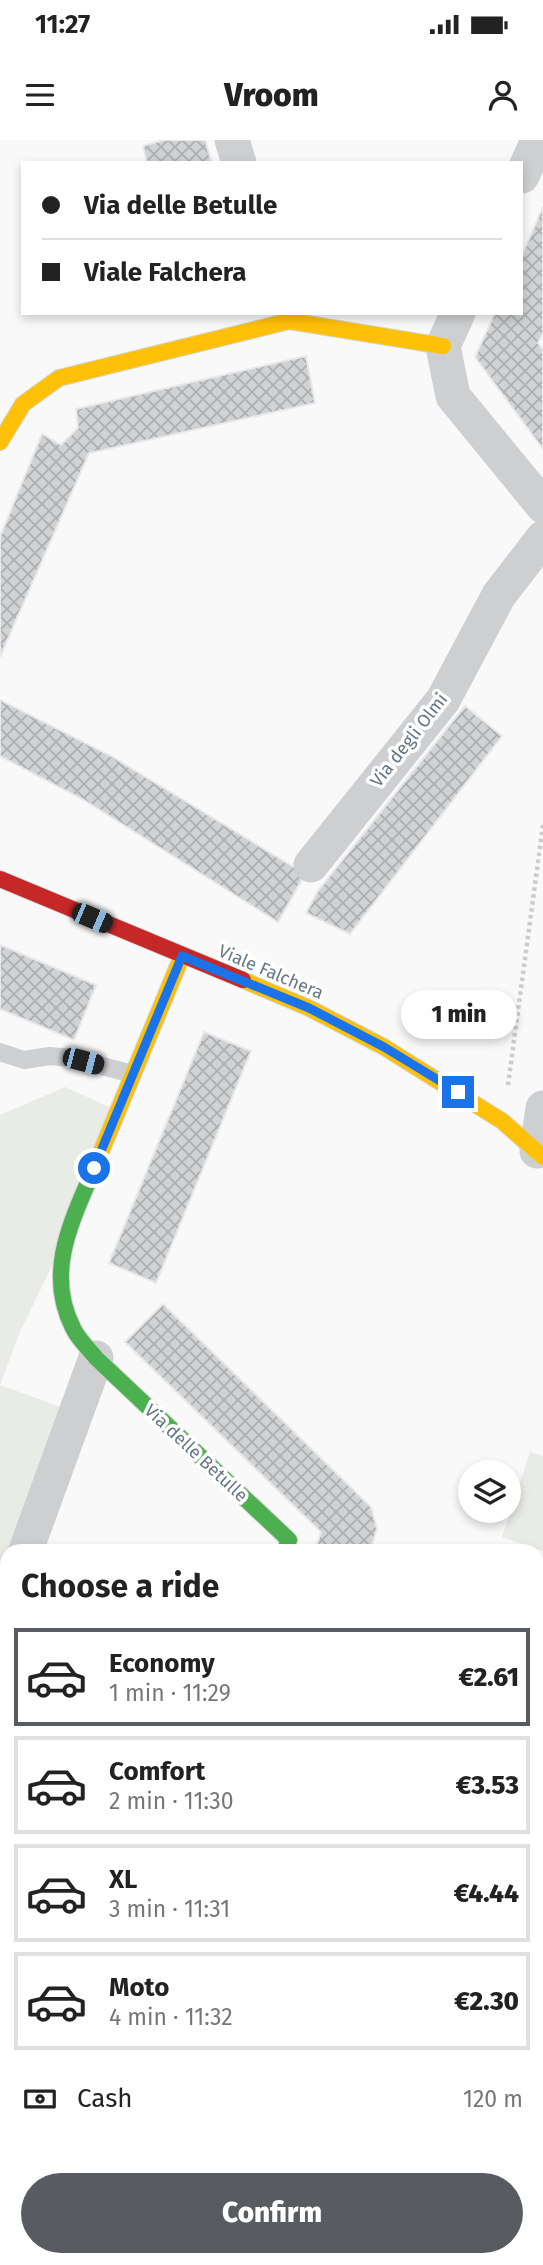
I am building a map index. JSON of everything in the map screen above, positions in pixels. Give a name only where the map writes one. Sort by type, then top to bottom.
[{"type":"street","points":[[232,140],[238,161]]},
{"type":"street","points":[[523,174],[538,140]]},
{"type":"street","points":[[457,315],[443,346],[453,396],[543,506]]},
{"type":"street","points":[[0,442],[23,404],[59,378],[288,317],[443,346]]},
{"type":"street","name":"Via degli Olmi","points":[[311,865],[443,700],[499,596],[543,538]]},
{"type":"street","name":"Viale Falchera","points":[[0,879],[309,1008],[384,1047],[502,1121],[540,1154]]},
{"type":"street","name":"Via delle Betulle","points":[[182,956],[65,1239],[59,1284],[73,1329],[96,1358],[289,1540],[287,1544]]},
{"type":"street","points":[[540,1154],[543,1108]]},
{"type":"street","points":[[28,1544],[96,1358]]},
{"type":"lane","points":[[0,1052],[24,1060],[50,1056],[71,1058],[133,1074]]},
{"type":"path","points":[[507,1089],[543,825]]},
{"type":"shaded area","points":[[65,1087],[118,1111],[65,1239],[19,1334],[0,1385],[0,1115]]},
{"type":"shaded area","points":[[0,1385],[61,1407],[12,1544],[0,1544]]},
{"type":"shaded area","points":[[530,1452],[543,1456],[543,1544],[522,1544],[502,1537],[507,1523],[521,1523],[521,1479]]},
{"type":"building","points":[[164,140],[205,140],[211,161],[147,161],[143,146]]},
{"type":"building","points":[[543,207],[543,333],[538,343],[543,350],[543,449],[475,357],[494,315],[523,315],[523,253]]},
{"type":"building","points":[[306,356],[315,403],[89,453],[0,657],[0,537],[42,434],[61,445],[78,428],[76,409]]},
{"type":"building","points":[[0,700],[111,756],[305,874],[278,922],[84,800],[0,756]]},
{"type":"building","points":[[465,706],[502,736],[350,934],[306,913],[318,891]]},
{"type":"building","points":[[0,945],[96,985],[74,1040],[0,1009]]},
{"type":"building","points":[[204,1032],[251,1051],[156,1283],[109,1263]]},
{"type":"building","points":[[163,1304],[371,1507],[377,1529],[372,1544],[317,1544],[321,1532],[125,1342]]},
{"type":"traffic: fast","points":[[98,1159],[72,1222],[62,1263],[61,1285],[73,1328],[96,1358],[289,1540],[287,1544]]},
{"type":"traffic: slow","points":[[0,442],[23,404],[59,378],[289,321],[443,346]]},
{"type":"traffic: slow","points":[[98,1159],[182,956]]},
{"type":"traffic: slow","points":[[243,980],[309,1008],[384,1047],[502,1121],[543,1157]]},
{"type":"traffic: jam","points":[[0,879],[243,980]]},
{"type":"route","points":[[94,1168],[182,956],[309,1008],[384,1047],[458,1092]]}]
